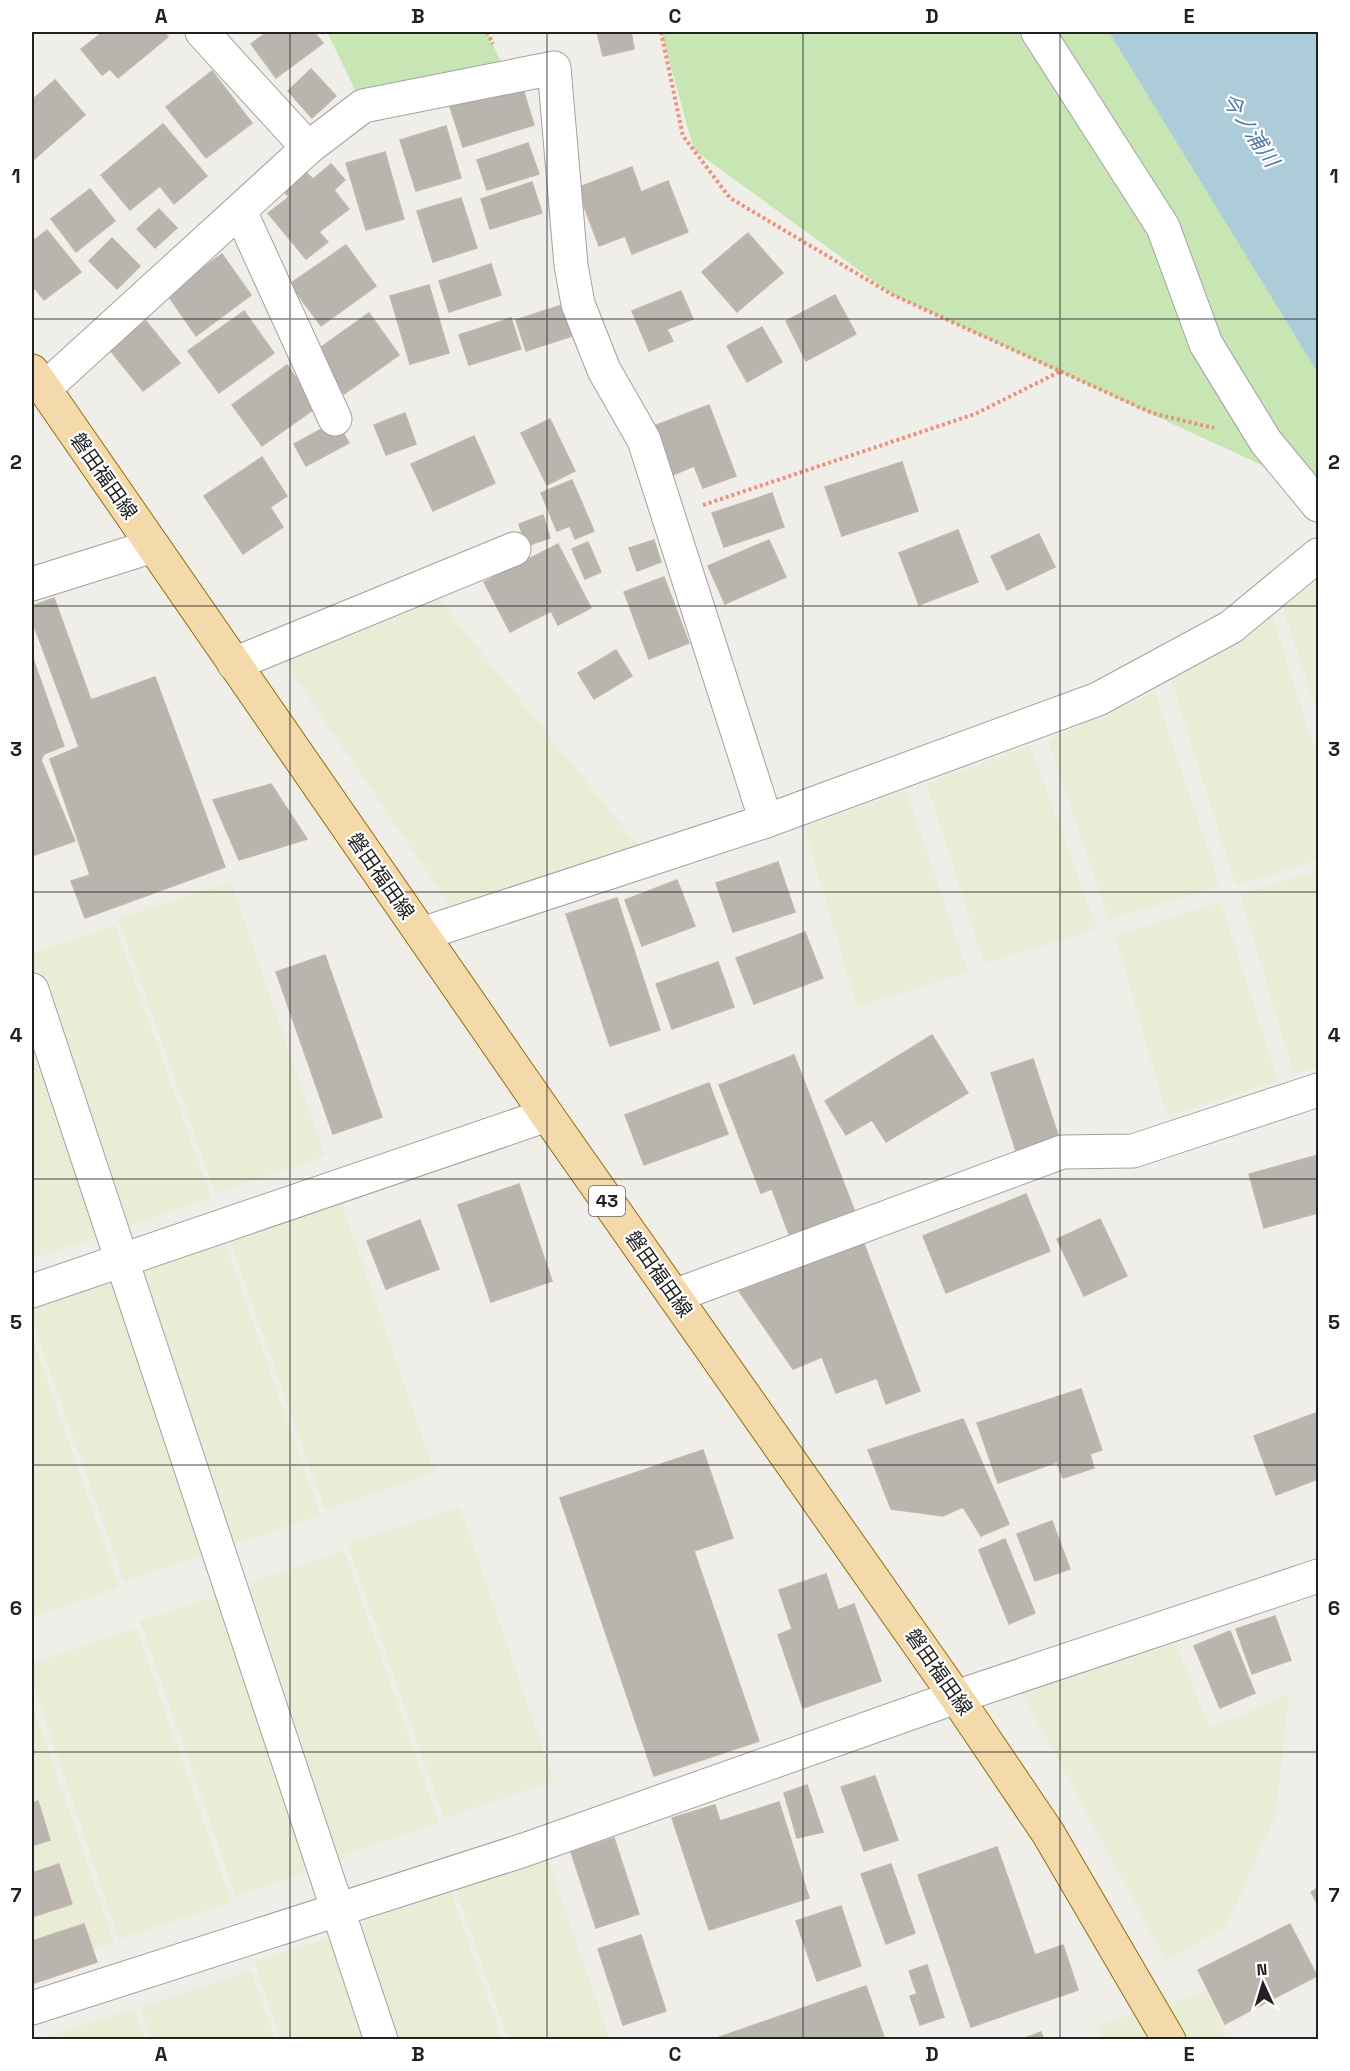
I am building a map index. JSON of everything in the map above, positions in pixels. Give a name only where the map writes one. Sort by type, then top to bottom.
[{"type":"main road","name":"磐田福田線","points":[[38,380],[547,1115],[956,1697],[1048,1833],[1169,2040]]},
{"type":"street","points":[[202,32],[308,148]]},
{"type":"street","points":[[1038,32],[1162,227],[1206,344],[1266,441],[1318,505]]},
{"type":"street","points":[[38,380],[240,211],[308,148],[363,106],[554,68],[571,265],[578,304],[604,370],[644,440],[766,821]]},
{"type":"street","points":[[240,211],[335,419]]},
{"type":"street","points":[[32,584],[153,546]]},
{"type":"street","points":[[234,664],[514,549]]},
{"type":"street","points":[[422,934],[766,821],[1098,699],[1231,627],[1318,555]]},
{"type":"street","points":[[32,990],[381,2040]]},
{"type":"street","points":[[675,1296],[1062,1152],[1133,1151],[1318,1090]]},
{"type":"street","points":[[32,1291],[547,1115]]},
{"type":"street","points":[[32,2008],[524,1850],[956,1697],[1318,1576]]},
{"type":"path","points":[[661,32],[683,136],[730,198],[893,295],[1152,413],[1266,441]]},
{"type":"path","points":[[668,516],[975,414],[1061,371]]},
{"type":"green space","points":[[327,32],[487,32],[508,77],[363,106]]},
{"type":"green space","points":[[661,32],[1318,32],[1318,491],[893,295],[694,150]]},
{"type":"green space","points":[[1318,580],[1318,713],[1283,609]]},
{"type":"green space","points":[[427,585],[649,859],[461,922],[275,647]]},
{"type":"green space","points":[[1271,611],[1318,761],[1318,860],[1236,886],[1171,679]]},
{"type":"green space","points":[[1155,692],[1220,885],[1109,920],[1048,740]]},
{"type":"green space","points":[[1030,745],[1097,929],[984,964],[927,784]]},
{"type":"green space","points":[[906,790],[968,972],[857,1007],[804,827]]},
{"type":"green space","points":[[1318,870],[1318,1066],[1294,1074],[1240,895]]},
{"type":"green space","points":[[231,882],[325,1156],[215,1193],[118,918]]},
{"type":"green space","points":[[1221,902],[1278,1081],[1167,1116],[1115,935]]},
{"type":"green space","points":[[115,925],[211,1198],[32,1259],[32,953]]},
{"type":"green space","points":[[340,1199],[435,1473],[325,1510],[228,1235]]},
{"type":"green space","points":[[225,1242],[320,1515],[124,1582],[32,1320],[32,1306]]},
{"type":"green space","points":[[32,1336],[119,1587],[32,1617]]},
{"type":"green space","points":[[460,1507],[554,1781],[444,1818],[347,1543]]},
{"type":"green space","points":[[344,1550],[439,1823],[345,1855],[346,1859],[236,1896],[140,1621]]},
{"type":"green space","points":[[1168,1626],[1210,1728],[1289,1694],[1275,1817],[1225,1928],[1166,1960],[1014,1678]]},
{"type":"green space","points":[[136,1628],[231,1902],[119,1939],[32,1681],[32,1664]]},
{"type":"green space","points":[[32,1703],[114,1942],[32,1970]]},
{"type":"green space","points":[[546,1855],[610,2039],[508,2039],[454,1885]]},
{"type":"green space","points":[[451,1892],[502,2039],[281,2039],[254,1962],[342,1933],[341,1929]]},
{"type":"green space","points":[[251,1970],[275,2039],[152,2039],[140,2007]]},
{"type":"green space","points":[[1210,1990],[1227,2039],[1103,2039],[1098,2025]]},
{"type":"green space","points":[[134,2009],[145,2039],[39,2039]]},
{"type":"water","name":"今ノ浦川","points":[[1109,32],[1318,32],[1318,373]]},
{"type":"building","points":[[103,32],[164,32],[168,37],[118,78],[110,69],[102,75],[81,49]]},
{"type":"building","points":[[267,32],[314,32],[323,43],[276,78],[251,44]]},
{"type":"building","points":[[597,32],[631,32],[634,49],[603,56]]},
{"type":"building","points":[[311,69],[336,96],[312,118],[288,91]]},
{"type":"building","points":[[212,71],[252,123],[206,158],[166,107]]},
{"type":"building","points":[[55,80],[85,115],[32,161],[32,100]]},
{"type":"building","points":[[522,86],[534,125],[463,147],[450,107]]},
{"type":"building","points":[[163,124],[207,176],[174,204],[160,186],[130,210],[101,175]]},
{"type":"building","points":[[446,126],[461,178],[416,191],[400,140]]},
{"type":"building","points":[[528,143],[539,174],[487,190],[477,160]]},
{"type":"building","points":[[385,152],[404,219],[366,230],[346,163]]},
{"type":"building","points":[[331,164],[345,180],[334,190],[349,209],[319,232],[328,242],[306,259],[268,213],[289,197],[284,191],[307,173],[313,179]]},
{"type":"building","points":[[632,167],[641,192],[668,181],[688,232],[632,254],[625,236],[599,246],[577,188]]},
{"type":"building","points":[[532,182],[542,213],[490,229],[481,199]]},
{"type":"building","points":[[90,189],[115,221],[76,252],[51,219]]},
{"type":"building","points":[[461,198],[477,248],[433,262],[417,211]]},
{"type":"building","points":[[159,209],[177,228],[155,248],[137,229]]},
{"type":"building","points":[[47,230],[81,272],[44,300],[32,285],[32,242]]},
{"type":"building","points":[[748,233],[783,273],[737,312],[702,272]]},
{"type":"building","points":[[112,238],[140,266],[117,289],[89,261]]},
{"type":"building","points":[[346,245],[376,286],[321,326],[290,284]]},
{"type":"building","points":[[222,254],[251,295],[196,336],[167,294]]},
{"type":"building","points":[[491,264],[501,295],[449,312],[439,281]]},
{"type":"building","points":[[429,285],[449,353],[410,364],[390,296]]},
{"type":"building","points":[[681,291],[693,319],[667,329],[673,341],[649,351],[632,311]]},
{"type":"building","points":[[835,295],[856,334],[806,361],[786,321]]},
{"type":"building","points":[[568,303],[578,334],[526,351],[516,320]]},
{"type":"building","points":[[244,311],[274,353],[219,393],[188,351]]},
{"type":"building","points":[[369,313],[399,355],[344,394],[313,353]]},
{"type":"building","points":[[511,318],[521,349],[469,365],[459,335]]},
{"type":"building","points":[[146,321],[180,363],[143,391],[110,350]]},
{"type":"building","points":[[762,327],[782,362],[747,382],[727,346]]},
{"type":"building","points":[[287,365],[317,407],[262,446],[232,405]]},
{"type":"building","points":[[709,405],[736,476],[703,488],[694,466],[673,475],[654,426]]},
{"type":"building","points":[[405,413],[416,444],[386,455],[374,425]]},
{"type":"building","points":[[550,419],[575,471],[547,485],[521,433]]},
{"type":"building","points":[[336,421],[349,443],[306,466],[294,444]]},
{"type":"building","points":[[474,436],[495,483],[433,511],[411,464]]},
{"type":"building","points":[[262,457],[287,496],[270,507],[283,527],[243,554],[204,496]]},
{"type":"building","points":[[902,462],[918,511],[842,536],[825,487]]},
{"type":"building","points":[[572,480],[594,531],[575,539],[570,526],[557,531],[541,493]]},
{"type":"building","points":[[772,493],[784,527],[724,547],[712,513]]},
{"type":"building","points":[[543,515],[550,538],[526,546],[519,524]]},
{"type":"building","points":[[958,530],[978,582],[919,605],[899,553]]},
{"type":"building","points":[[1039,534],[1055,567],[1007,590],[991,556]]},
{"type":"building","points":[[654,540],[661,562],[637,571],[629,548]]},
{"type":"building","points":[[769,540],[786,577],[725,604],[708,566]]},
{"type":"building","points":[[588,542],[601,572],[585,579],[572,549]]},
{"type":"building","points":[[558,544],[591,608],[558,625],[551,611],[510,632],[484,582]]},
{"type":"building","points":[[664,577],[689,643],[649,659],[624,592]]},
{"type":"building","points":[[54,598],[91,700],[155,677],[225,867],[85,918],[71,881],[90,875],[50,759],[79,747],[32,620],[32,606]]},
{"type":"building","points":[[616,650],[632,676],[594,699],[578,673]]},
{"type":"building","points":[[32,656],[64,746],[44,754],[41,760],[75,841],[32,856]]},
{"type":"building","points":[[271,784],[307,839],[239,860],[213,800]]},
{"type":"building","points":[[778,862],[795,912],[733,932],[716,883]]},
{"type":"building","points":[[677,880],[695,926],[642,946],[625,900]]},
{"type":"building","points":[[617,898],[660,1030],[610,1046],[566,914]]},
{"type":"building","points":[[805,932],[823,978],[754,1004],[736,958]]},
{"type":"building","points":[[325,955],[382,1117],[333,1134],[276,972]]},
{"type":"building","points":[[718,962],[734,1007],[672,1029],[656,984]]},
{"type":"building","points":[[932,1035],[968,1093],[886,1142],[872,1120],[846,1135],[825,1101]]},
{"type":"building","points":[[794,1055],[855,1212],[790,1237],[772,1189],[761,1193],[719,1085]]},
{"type":"building","points":[[1033,1059],[1059,1138],[1016,1151],[991,1073]]},
{"type":"building","points":[[709,1083],[728,1134],[644,1165],[625,1115]]},
{"type":"building","points":[[1318,1155],[1318,1213],[1264,1228],[1249,1174]]},
{"type":"building","points":[[519,1184],[552,1281],[491,1302],[458,1205]]},
{"type":"building","points":[[1026,1194],[1050,1251],[946,1293],[923,1236]]},
{"type":"building","points":[[1100,1219],[1127,1276],[1084,1296],[1057,1239]]},
{"type":"building","points":[[420,1220],[439,1269],[386,1289],[367,1241]]},
{"type":"building","points":[[864,1244],[920,1391],[886,1404],[877,1378],[836,1393],[822,1357],[793,1369],[739,1291]]},
{"type":"building","points":[[1081,1389],[1102,1450],[1090,1454],[1094,1468],[1063,1478],[1057,1462],[998,1483],[977,1423]]},
{"type":"building","points":[[1318,1412],[1318,1479],[1276,1495],[1254,1436]]},
{"type":"building","points":[[963,1419],[1009,1524],[981,1536],[963,1507],[943,1516],[891,1509],[868,1450]]},
{"type":"building","points":[[703,1450],[733,1538],[694,1551],[759,1741],[654,1776],[560,1498]]},
{"type":"building","points":[[1052,1521],[1070,1569],[1035,1581],[1017,1534]]},
{"type":"building","points":[[1005,1539],[1035,1613],[1009,1624],[979,1550]]},
{"type":"building","points":[[826,1574],[838,1610],[854,1604],[881,1681],[803,1708],[778,1635],[792,1629],[779,1590]]},
{"type":"building","points":[[1275,1616],[1291,1660],[1252,1674],[1236,1629]]},
{"type":"building","points":[[1230,1631],[1255,1693],[1220,1708],[1194,1646]]},
{"type":"building","points":[[875,1776],[898,1840],[864,1851],[841,1787]]},
{"type":"building","points":[[807,1785],[823,1832],[797,1838],[784,1793]]},
{"type":"building","points":[[38,1801],[50,1840],[32,1846],[32,1803]]},
{"type":"building","points":[[779,1802],[809,1898],[709,1930],[672,1818],[715,1805],[720,1821]]},
{"type":"building","points":[[614,1838],[639,1914],[596,1928],[571,1852]]},
{"type":"building","points":[[997,1847],[1035,1955],[1063,1945],[1078,1990],[971,2027],[918,1875]]},
{"type":"building","points":[[59,1864],[72,1904],[32,1917],[32,1873]]},
{"type":"building","points":[[891,1864],[915,1933],[886,1944],[861,1874]]},
{"type":"building","points":[[1318,1888],[1318,1905],[1311,1892]]},
{"type":"building","points":[[841,1906],[861,1966],[817,1981],[796,1921]]},
{"type":"building","points":[[84,1924],[97,1962],[32,1984],[32,1941]]},
{"type":"building","points":[[1290,1924],[1317,1976],[1225,2024],[1198,1970]]},
{"type":"building","points":[[641,1935],[666,2011],[623,2025],[598,1949]]},
{"type":"building","points":[[927,1965],[944,2017],[920,2025],[910,1996],[917,1994],[909,1971]]},
{"type":"building","points":[[866,1986],[885,2040],[711,2040]]},
{"type":"building","points":[[1041,2032],[1044,2040],[1020,2040]]}]
